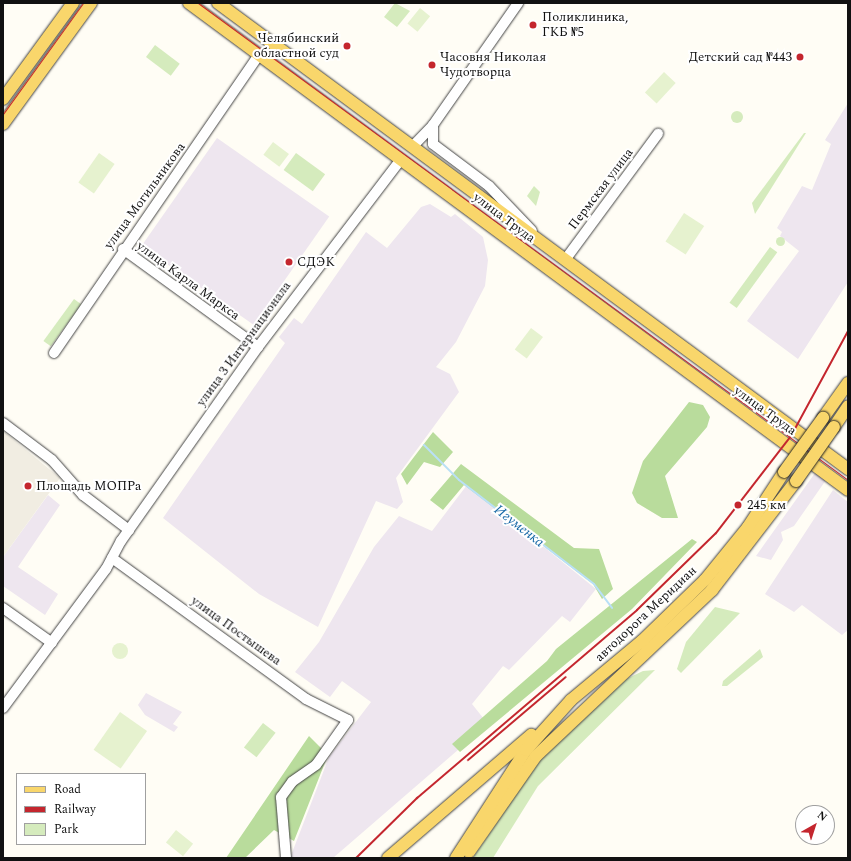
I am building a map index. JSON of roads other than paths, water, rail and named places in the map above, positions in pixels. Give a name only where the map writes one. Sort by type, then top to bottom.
[{"type":"main road","points":[[3,99],[73,3]]},
{"type":"main road","points":[[3,124],[91,3]]},
{"type":"main road","name":"улица Труда","points":[[189,3],[848,490]]},
{"type":"main road","name":"улица Труда","points":[[218,3],[848,469]]},
{"type":"main road","points":[[259,55],[269,41]]},
{"type":"main road","name":"улица 3 Интернационала","points":[[401,159],[412,147]]},
{"type":"main road","name":"автодорога Меридиан","points":[[456,858],[508,773],[571,700],[642,641],[696,590],[732,547],[848,384]]},
{"type":"main road","name":"автодорога Меридиан","points":[[465,858],[536,756],[712,590],[796,481],[848,406]]},
{"type":"main road","points":[[388,858],[571,700]]},
{"type":"street","name":"улица 3 Интернационала","points":[[412,147],[433,125],[518,3]]},
{"type":"street","name":"улица Могильникова","points":[[54,353],[93,300],[104,275],[259,55]]},
{"type":"street","points":[[433,125],[433,144],[489,186],[549,248]]},
{"type":"street","name":"Пермская улица","points":[[565,260],[658,134]]},
{"type":"street","name":"улица 3 Интернационала","points":[[3,708],[52,643],[112,558],[129,530],[258,347],[401,159]]},
{"type":"street","name":"улица Карла Маркса","points":[[123,249],[258,347]]},
{"type":"street","points":[[3,423],[52,460],[83,495],[129,530]]},
{"type":"street","name":"улица Постышева","points":[[112,558],[306,699],[348,720],[316,765],[292,782],[281,797],[286,858]]},
{"type":"street","points":[[3,608],[52,643]]},
{"type":"waterway","name":"Игуменка","points":[[424,445],[459,480],[594,584],[612,608]]},
{"type":"tram line","points":[[3,114],[83,3]]},
{"type":"tram line","points":[[198,3],[848,480]]},
{"type":"railway","points":[[356,858],[417,798],[637,610],[716,533],[791,436],[848,331]]},
{"type":"railway","points":[[468,760],[566,677]]},
{"type":"place","name":"Поликлиника, ГКБ №5","points":[[533,25]]},
{"type":"place","name":"Челябинский областной суд","points":[[347,46]]},
{"type":"place","name":"Детский сад №443","points":[[800,57]]},
{"type":"place","name":"Часовня Николая Чудотворца","points":[[432,65]]},
{"type":"place","name":"СДЭК","points":[[289,262]]},
{"type":"place","name":"Площадь МОПРа","points":[[28,486]]},
{"type":"place","name":"245 км","points":[[738,505]]}]
